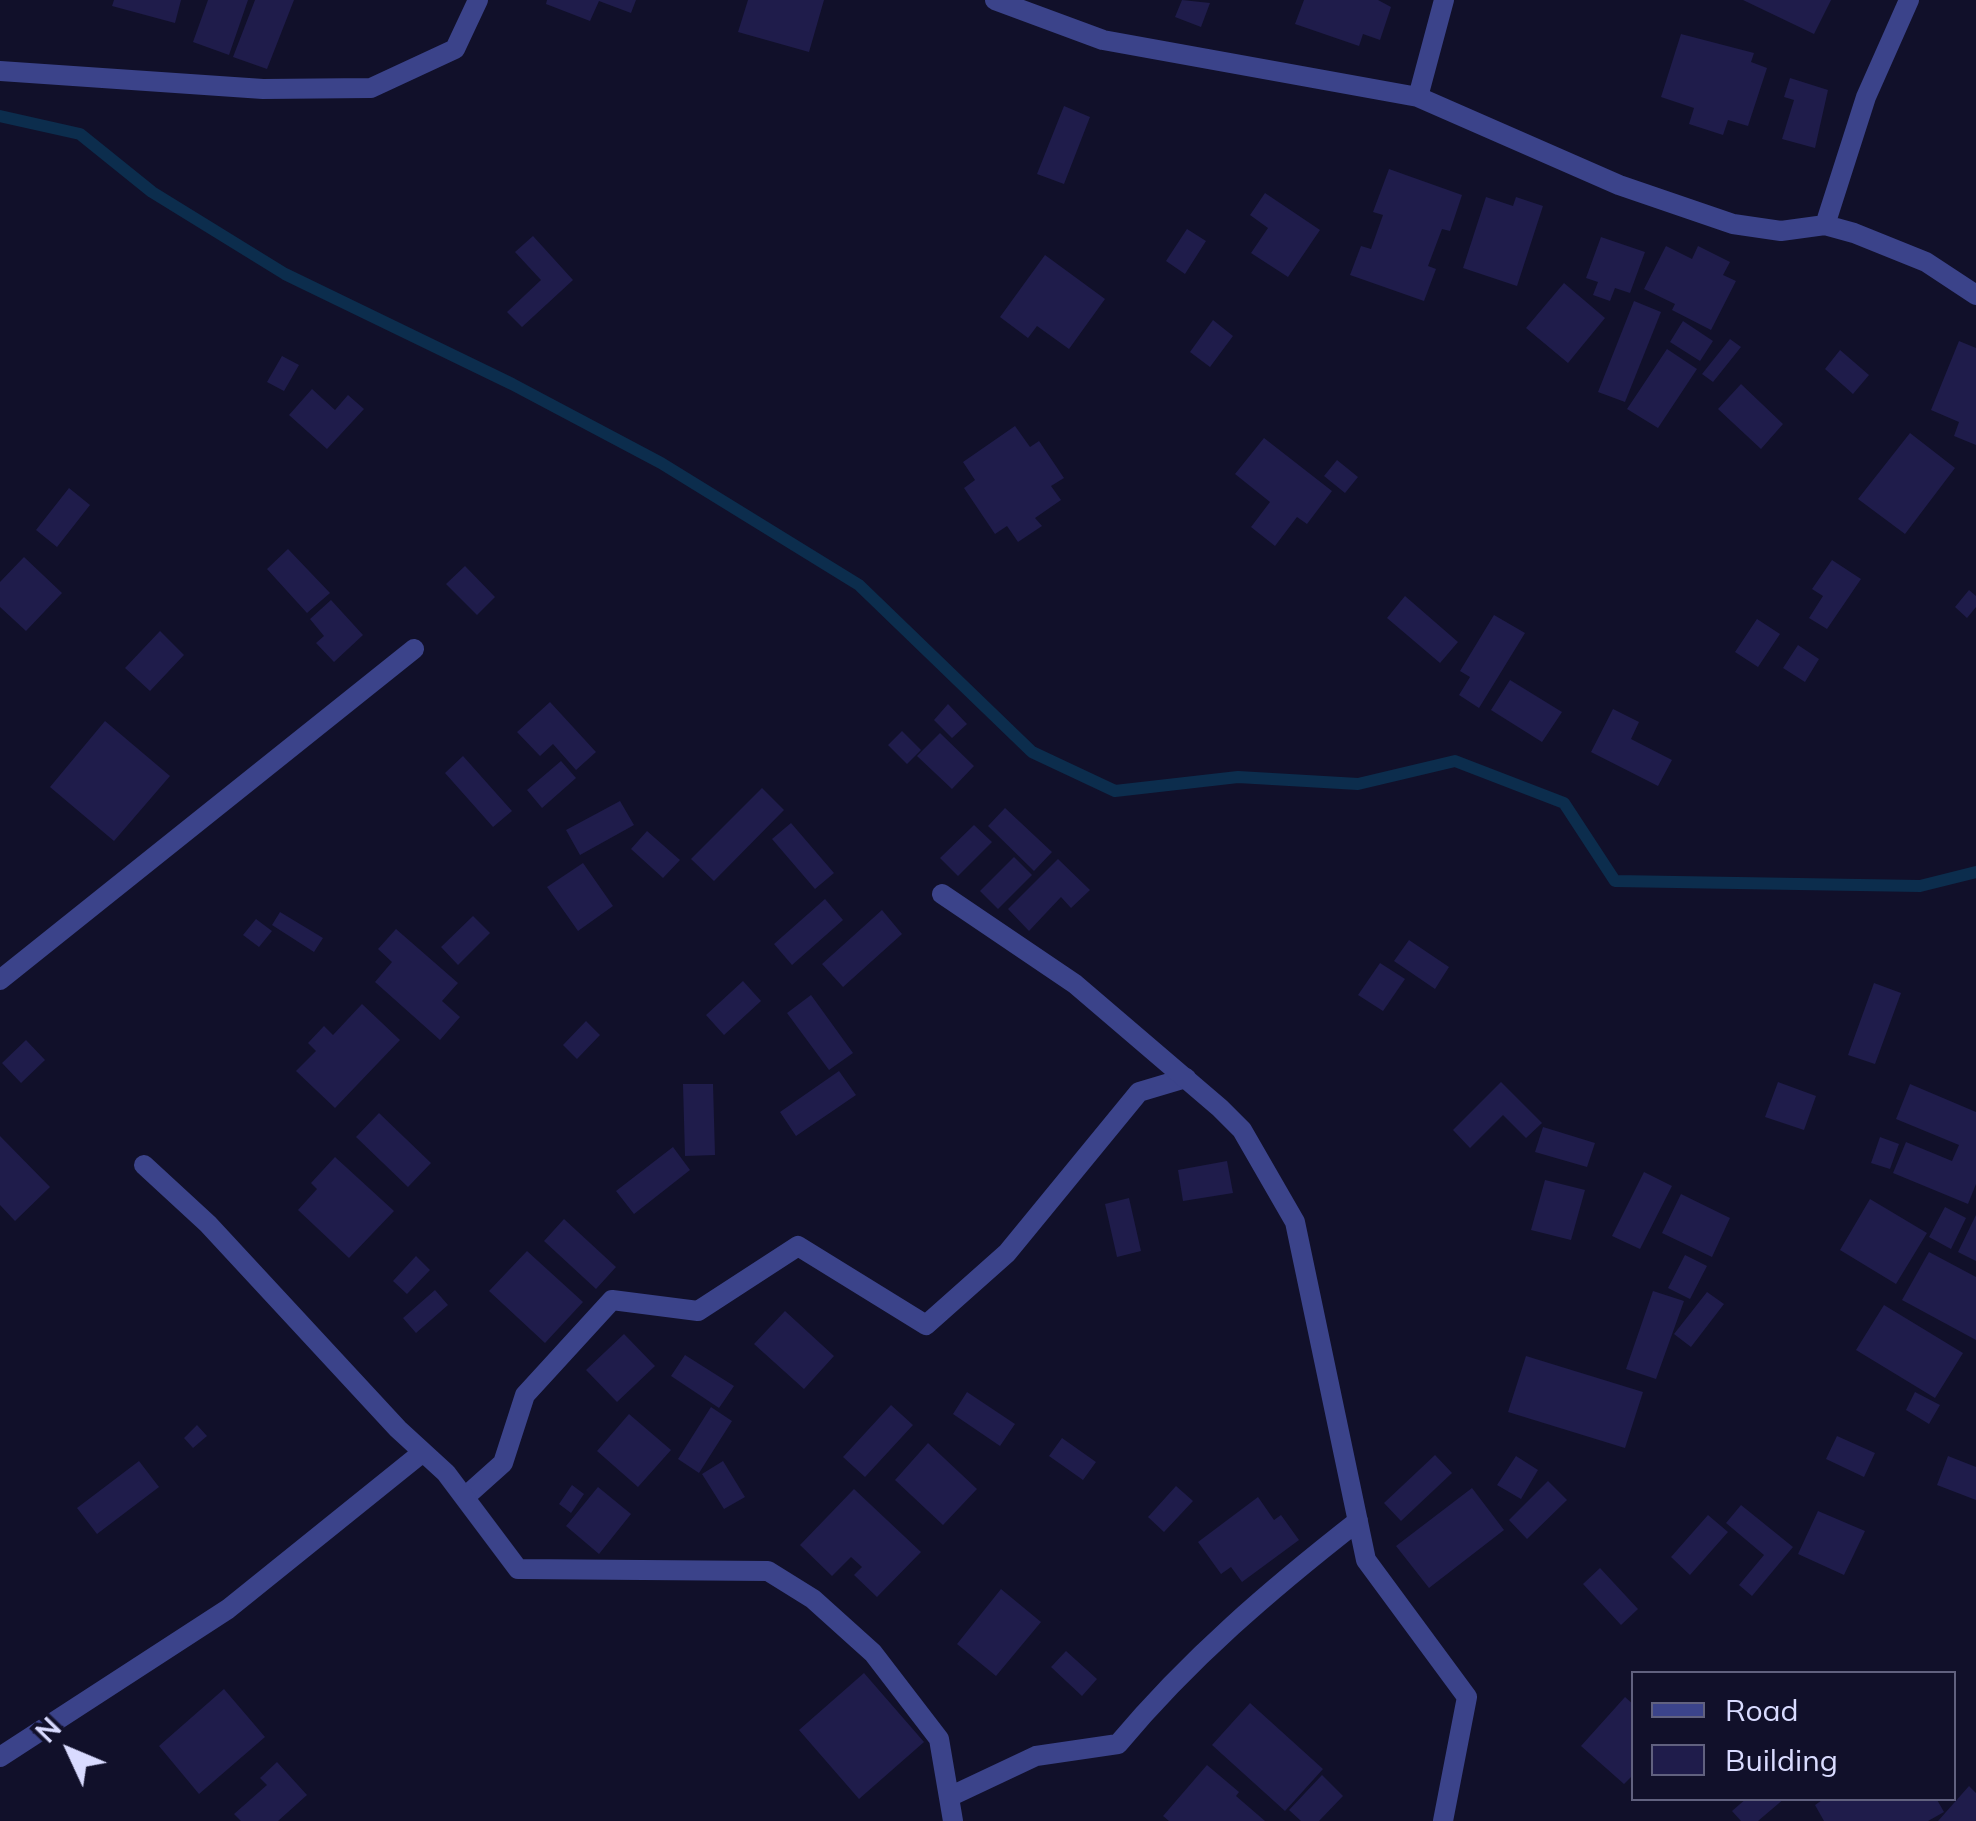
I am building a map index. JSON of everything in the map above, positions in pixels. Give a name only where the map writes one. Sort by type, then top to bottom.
[{"type":"street","points":[[0,71],[263,89],[371,88],[455,48],[478,0]]},
{"type":"street","points":[[1418,97],[1444,0]]},
{"type":"street","points":[[1824,225],[1866,97],[1909,0]]},
{"type":"street","points":[[998,1],[1103,40],[1418,97],[1619,185],[1733,224],[1781,231],[1824,225],[1926,262],[1976,295]]},
{"type":"street","points":[[0,980],[414,649]]},
{"type":"street","points":[[942,894],[1075,984],[1186,1078],[1242,1130],[1296,1222],[1366,1560],[1467,1697],[1443,1821]]},
{"type":"street","points":[[464,1497],[503,1463],[525,1395],[612,1300],[698,1311],[798,1246],[926,1325],[1007,1253],[1139,1092],[1186,1078]]},
{"type":"street","points":[[144,1165],[208,1224],[423,1452],[464,1497],[518,1569],[768,1572],[813,1599],[874,1652],[939,1739],[952,1821]]},
{"type":"street","points":[[0,1758],[228,1609],[423,1452]]},
{"type":"street","points":[[948,1797],[1036,1756],[1118,1744],[1162,1692],[1274,1586],[1358,1521]]},
{"type":"building","points":[[114,0],[181,0],[175,23],[112,6]]},
{"type":"building","points":[[208,0],[248,0],[229,55],[193,42]]},
{"type":"building","points":[[255,0],[294,0],[267,69],[233,57]]},
{"type":"building","points":[[547,0],[636,0],[631,13],[599,1],[590,21],[546,4]]},
{"type":"building","points":[[748,0],[824,0],[809,52],[738,32]]},
{"type":"building","points":[[1182,0],[1210,3],[1201,27],[1175,17]]},
{"type":"building","points":[[1304,0],[1378,0],[1391,7],[1380,40],[1363,34],[1359,46],[1295,24]]},
{"type":"building","points":[[1743,0],[1831,0],[1814,34]]},
{"type":"building","points":[[1681,34],[1754,53],[1751,62],[1767,68],[1748,126],[1728,120],[1723,135],[1689,124],[1694,108],[1661,97]]},
{"type":"building","points":[[1790,78],[1828,90],[1815,148],[1782,139],[1794,100],[1784,97]]},
{"type":"building","points":[[1064,106],[1090,117],[1064,184],[1037,174]]},
{"type":"building","points":[[1389,169],[1462,195],[1450,231],[1442,229],[1428,266],[1436,269],[1424,301],[1350,275],[1361,246],[1371,249],[1383,215],[1373,212]]},
{"type":"building","points":[[1265,193],[1320,230],[1288,277],[1251,253],[1268,228],[1250,215]]},
{"type":"building","points":[[1486,197],[1513,206],[1516,197],[1543,206],[1517,286],[1463,268]]},
{"type":"building","points":[[1187,229],[1206,241],[1185,274],[1166,261]]},
{"type":"building","points":[[533,236],[573,280],[522,327],[507,312],[541,280],[515,252]]},
{"type":"building","points":[[1601,237],[1645,252],[1630,293],[1615,288],[1610,301],[1593,295],[1598,282],[1586,278]]},
{"type":"building","points":[[1666,246],[1692,259],[1698,246],[1730,262],[1723,275],[1736,281],[1711,330],[1672,310],[1675,304],[1644,289]]},
{"type":"building","points":[[1045,255],[1105,299],[1069,349],[1037,326],[1028,338],[1000,317]]},
{"type":"building","points":[[1564,283],[1605,318],[1568,363],[1526,328]]},
{"type":"building","points":[[1634,301],[1661,312],[1625,402],[1598,392]]},
{"type":"building","points":[[1213,320],[1233,336],[1210,367],[1190,352]]},
{"type":"building","points":[[1683,321],[1713,341],[1700,361],[1670,342]]},
{"type":"building","points":[[1730,339],[1741,347],[1713,382],[1702,374]]},
{"type":"building","points":[[1959,341],[1976,348],[1976,445],[1954,436],[1959,422],[1931,410]]},
{"type":"building","points":[[1667,349],[1697,369],[1658,428],[1627,409]]},
{"type":"building","points":[[1840,350],[1869,375],[1853,394],[1825,369]]},
{"type":"building","points":[[282,356],[299,365],[284,391],[267,382]]},
{"type":"building","points":[[1741,384],[1783,424],[1761,449],[1718,409]]},
{"type":"building","points":[[312,389],[335,410],[348,395],[364,409],[327,449],[289,415]]},
{"type":"building","points":[[1015,426],[1030,447],[1039,441],[1064,478],[1051,486],[1061,500],[1035,518],[1042,526],[1018,542],[1007,526],[995,534],[964,488],[975,480],[963,462]]},
{"type":"building","points":[[1910,433],[1955,468],[1905,534],[1858,499]]},
{"type":"building","points":[[1264,438],[1332,491],[1307,524],[1297,517],[1275,546],[1251,527],[1270,502],[1235,474]]},
{"type":"building","points":[[1337,460],[1358,477],[1345,493],[1324,476]]},
{"type":"building","points":[[69,488],[90,505],[57,547],[36,530]]},
{"type":"building","points":[[288,549],[330,593],[307,613],[267,569]]},
{"type":"building","points":[[24,557],[62,593],[26,631],[0,607],[0,582]]},
{"type":"building","points":[[1832,560],[1861,579],[1827,629],[1809,618],[1823,596],[1812,589]]},
{"type":"building","points":[[465,566],[495,597],[477,615],[446,584]]},
{"type":"building","points":[[1969,590],[1976,596],[1976,607],[1967,618],[1955,607]]},
{"type":"building","points":[[1405,596],[1458,642],[1440,663],[1387,618]]},
{"type":"building","points":[[331,600],[363,635],[334,662],[316,643],[324,636],[310,619]]},
{"type":"building","points":[[1494,615],[1525,633],[1479,708],[1459,695],[1470,677],[1460,671]]},
{"type":"building","points":[[1757,619],[1780,634],[1758,667],[1735,652]]},
{"type":"building","points":[[160,631],[184,655],[150,691],[125,668]]},
{"type":"building","points":[[1798,645],[1819,659],[1805,682],[1783,668]]},
{"type":"building","points":[[1510,680],[1562,712],[1542,742],[1491,710]]},
{"type":"building","points":[[550,702],[596,752],[576,770],[553,744],[540,756],[517,732]]},
{"type":"building","points":[[948,704],[967,724],[952,738],[934,720]]},
{"type":"building","points":[[1613,709],[1639,722],[1631,739],[1672,760],[1658,786],[1591,752]]},
{"type":"building","points":[[105,721],[170,776],[114,841],[50,787]]},
{"type":"building","points":[[902,731],[921,750],[907,764],[888,745]]},
{"type":"building","points":[[940,733],[974,766],[952,789],[917,756]]},
{"type":"building","points":[[463,756],[512,811],[493,827],[445,773]]},
{"type":"building","points":[[561,761],[576,778],[542,808],[527,790]]},
{"type":"building","points":[[762,788],[784,810],[714,881],[691,859]]},
{"type":"building","points":[[620,801],[634,825],[580,855],[566,830]]},
{"type":"building","points":[[1005,808],[1052,852],[1034,871],[988,826]]},
{"type":"building","points":[[791,823],[834,873],[815,889],[772,839]]},
{"type":"building","points":[[974,825],[992,842],[958,876],[940,858]]},
{"type":"building","points":[[647,831],[680,860],[663,878],[631,849]]},
{"type":"building","points":[[1014,857],[1032,875],[998,909],[980,891]]},
{"type":"building","points":[[1058,859],[1090,890],[1071,908],[1061,897],[1029,931],[1008,909]]},
{"type":"building","points":[[583,863],[613,906],[578,931],[547,887]]},
{"type":"building","points":[[825,899],[843,920],[792,965],[774,944]]},
{"type":"building","points":[[882,910],[902,934],[843,987],[822,964]]},
{"type":"building","points":[[280,912],[323,938],[314,952],[272,925]]},
{"type":"building","points":[[473,916],[490,933],[458,965],[441,947]]},
{"type":"building","points":[[256,919],[272,931],[259,947],[243,935]]},
{"type":"building","points":[[396,929],[458,983],[442,1001],[460,1017],[440,1040],[375,982],[392,962],[378,949]]},
{"type":"building","points":[[1409,940],[1449,967],[1435,989],[1394,961]]},
{"type":"building","points":[[1380,963],[1405,979],[1383,1011],[1358,995]]},
{"type":"building","points":[[743,981],[761,1001],[724,1035],[706,1015]]},
{"type":"building","points":[[1874,983],[1901,993],[1875,1064],[1848,1055]]},
{"type":"building","points":[[811,995],[853,1053],[829,1070],[787,1013]]},
{"type":"building","points":[[362,1004],[400,1040],[335,1108],[296,1071],[316,1051],[308,1043],[324,1026],[333,1035]]},
{"type":"building","points":[[586,1021],[600,1035],[577,1059],[563,1045]]},
{"type":"building","points":[[26,1040],[45,1060],[21,1083],[2,1063]]},
{"type":"building","points":[[839,1071],[856,1095],[796,1136],[780,1112]]},
{"type":"building","points":[[1501,1082],[1542,1123],[1526,1138],[1503,1115],[1470,1148],[1453,1130]]},
{"type":"building","points":[[1778,1082],[1816,1096],[1804,1130],[1765,1117]]},
{"type":"building","points":[[683,1084],[713,1084],[715,1155],[685,1156]]},
{"type":"building","points":[[1910,1084],[1976,1112],[1976,1184],[1968,1204],[1893,1173],[1906,1142],[1952,1161],[1959,1145],[1896,1119]]},
{"type":"building","points":[[379,1113],[431,1163],[408,1187],[356,1137]]},
{"type":"building","points":[[1543,1127],[1595,1143],[1587,1167],[1535,1152]]},
{"type":"building","points":[[0,1136],[50,1187],[15,1221],[0,1205]]},
{"type":"building","points":[[1880,1137],[1899,1144],[1890,1169],[1871,1163]]},
{"type":"building","points":[[673,1147],[690,1170],[634,1214],[616,1191]]},
{"type":"building","points":[[335,1157],[394,1211],[349,1258],[298,1210],[317,1189],[311,1183]]},
{"type":"building","points":[[1227,1161],[1233,1193],[1183,1201],[1178,1170]]},
{"type":"building","points":[[1644,1172],[1672,1186],[1640,1249],[1612,1236]]},
{"type":"building","points":[[1545,1180],[1585,1190],[1571,1240],[1531,1230]]},
{"type":"building","points":[[1681,1194],[1730,1218],[1712,1257],[1662,1233]]},
{"type":"building","points":[[1129,1198],[1141,1251],[1117,1257],[1105,1204]]},
{"type":"building","points":[[1870,1199],[1927,1233],[1896,1284],[1840,1250]]},
{"type":"building","points":[[1945,1207],[1966,1218],[1951,1249],[1929,1237]]},
{"type":"building","points":[[1976,1215],[1976,1261],[1958,1252]]},
{"type":"building","points":[[564,1219],[616,1267],[596,1289],[544,1241]]},
{"type":"building","points":[[527,1251],[583,1302],[545,1343],[489,1291]]},
{"type":"building","points":[[1929,1252],[1976,1277],[1976,1340],[1902,1300]]},
{"type":"building","points":[[1685,1255],[1707,1266],[1690,1299],[1668,1288]]},
{"type":"building","points":[[416,1256],[430,1270],[407,1294],[393,1281]]},
{"type":"building","points":[[435,1290],[448,1305],[416,1333],[403,1318]]},
{"type":"building","points":[[1653,1291],[1684,1301],[1656,1379],[1626,1369]]},
{"type":"building","points":[[1707,1292],[1724,1304],[1691,1347],[1674,1334]]},
{"type":"building","points":[[1884,1305],[1963,1353],[1935,1398],[1856,1350]]},
{"type":"building","points":[[785,1311],[834,1356],[804,1389],[754,1344]]},
{"type":"building","points":[[624,1334],[655,1366],[617,1402],[586,1370]]},
{"type":"building","points":[[685,1355],[734,1386],[719,1408],[671,1376]]},
{"type":"building","points":[[1526,1356],[1643,1392],[1625,1448],[1508,1412]]},
{"type":"building","points":[[967,1392],[1015,1424],[1000,1446],[953,1414]]},
{"type":"building","points":[[1915,1392],[1940,1405],[1929,1424],[1906,1410]]},
{"type":"building","points":[[891,1405],[913,1425],[865,1477],[843,1457]]},
{"type":"building","points":[[711,1407],[732,1421],[699,1473],[678,1459]]},
{"type":"building","points":[[629,1414],[671,1450],[638,1487],[597,1451]]},
{"type":"building","points":[[197,1425],[207,1436],[193,1448],[184,1438]]},
{"type":"building","points":[[1837,1436],[1875,1453],[1864,1477],[1826,1459]]},
{"type":"building","points":[[1062,1438],[1096,1462],[1083,1480],[1049,1456]]},
{"type":"building","points":[[928,1443],[977,1489],[943,1525],[895,1480]]},
{"type":"building","points":[[1435,1455],[1452,1473],[1401,1521],[1384,1503]]},
{"type":"building","points":[[1516,1456],[1538,1470],[1521,1499],[1497,1485]]},
{"type":"building","points":[[1948,1456],[1976,1467],[1976,1500],[1937,1485]]},
{"type":"building","points":[[139,1461],[159,1487],[97,1534],[77,1508]]},
{"type":"building","points":[[723,1461],[745,1497],[724,1509],[702,1474]]},
{"type":"building","points":[[1548,1481],[1567,1500],[1527,1539],[1509,1520]]},
{"type":"building","points":[[572,1485],[584,1494],[571,1513],[559,1504]]},
{"type":"building","points":[[1176,1486],[1193,1501],[1164,1532],[1148,1517]]},
{"type":"building","points":[[598,1487],[631,1514],[599,1554],[566,1526]]},
{"type":"building","points":[[1472,1488],[1504,1530],[1429,1588],[1396,1546]]},
{"type":"building","points":[[854,1489],[921,1552],[877,1597],[854,1575],[862,1567],[851,1557],[832,1576],[800,1545]]},
{"type":"building","points":[[1258,1497],[1274,1520],[1281,1515],[1299,1540],[1242,1582],[1231,1567],[1221,1574],[1198,1542]]},
{"type":"building","points":[[1741,1505],[1793,1547],[1752,1596],[1739,1585],[1764,1555],[1726,1523]]},
{"type":"building","points":[[1818,1511],[1865,1531],[1844,1575],[1798,1554]]},
{"type":"building","points":[[1708,1515],[1728,1532],[1690,1575],[1671,1557]]},
{"type":"building","points":[[1600,1568],[1638,1609],[1621,1625],[1583,1584]]},
{"type":"building","points":[[1001,1589],[1041,1622],[996,1676],[957,1644]]},
{"type":"building","points":[[1066,1651],[1097,1679],[1082,1696],[1051,1667]]},
{"type":"building","points":[[864,1673],[924,1742],[859,1799],[799,1730]]},
{"type":"building","points":[[224,1689],[265,1737],[199,1794],[159,1746]]},
{"type":"building","points":[[1625,1697],[1631,1702],[1631,1777],[1624,1784],[1581,1746]]},
{"type":"building","points":[[1250,1703],[1323,1769],[1285,1811],[1212,1745]]},
{"type":"building","points":[[277,1762],[307,1795],[278,1821],[241,1821],[234,1814],[267,1785],[260,1778]]},
{"type":"building","points":[[1207,1765],[1265,1821],[1169,1821],[1163,1816]]},
{"type":"building","points":[[1322,1775],[1343,1796],[1319,1821],[1301,1821],[1289,1810]]},
{"type":"building","points":[[1969,1786],[1976,1793],[1976,1821],[1938,1821]]},
{"type":"building","points":[[1744,1801],[1781,1801],[1758,1821],[1741,1821],[1732,1811]]},
{"type":"building","points":[[1821,1801],[1938,1801],[1944,1812],[1928,1821],[1824,1821],[1815,1805]]},
{"type":"waterway","points":[[0,116],[80,134],[152,192],[285,274],[512,384],[661,463],[859,585],[1032,752],[1115,791],[1238,777],[1358,784],[1455,761],[1564,803],[1615,881],[1920,886],[1976,872]]}]
